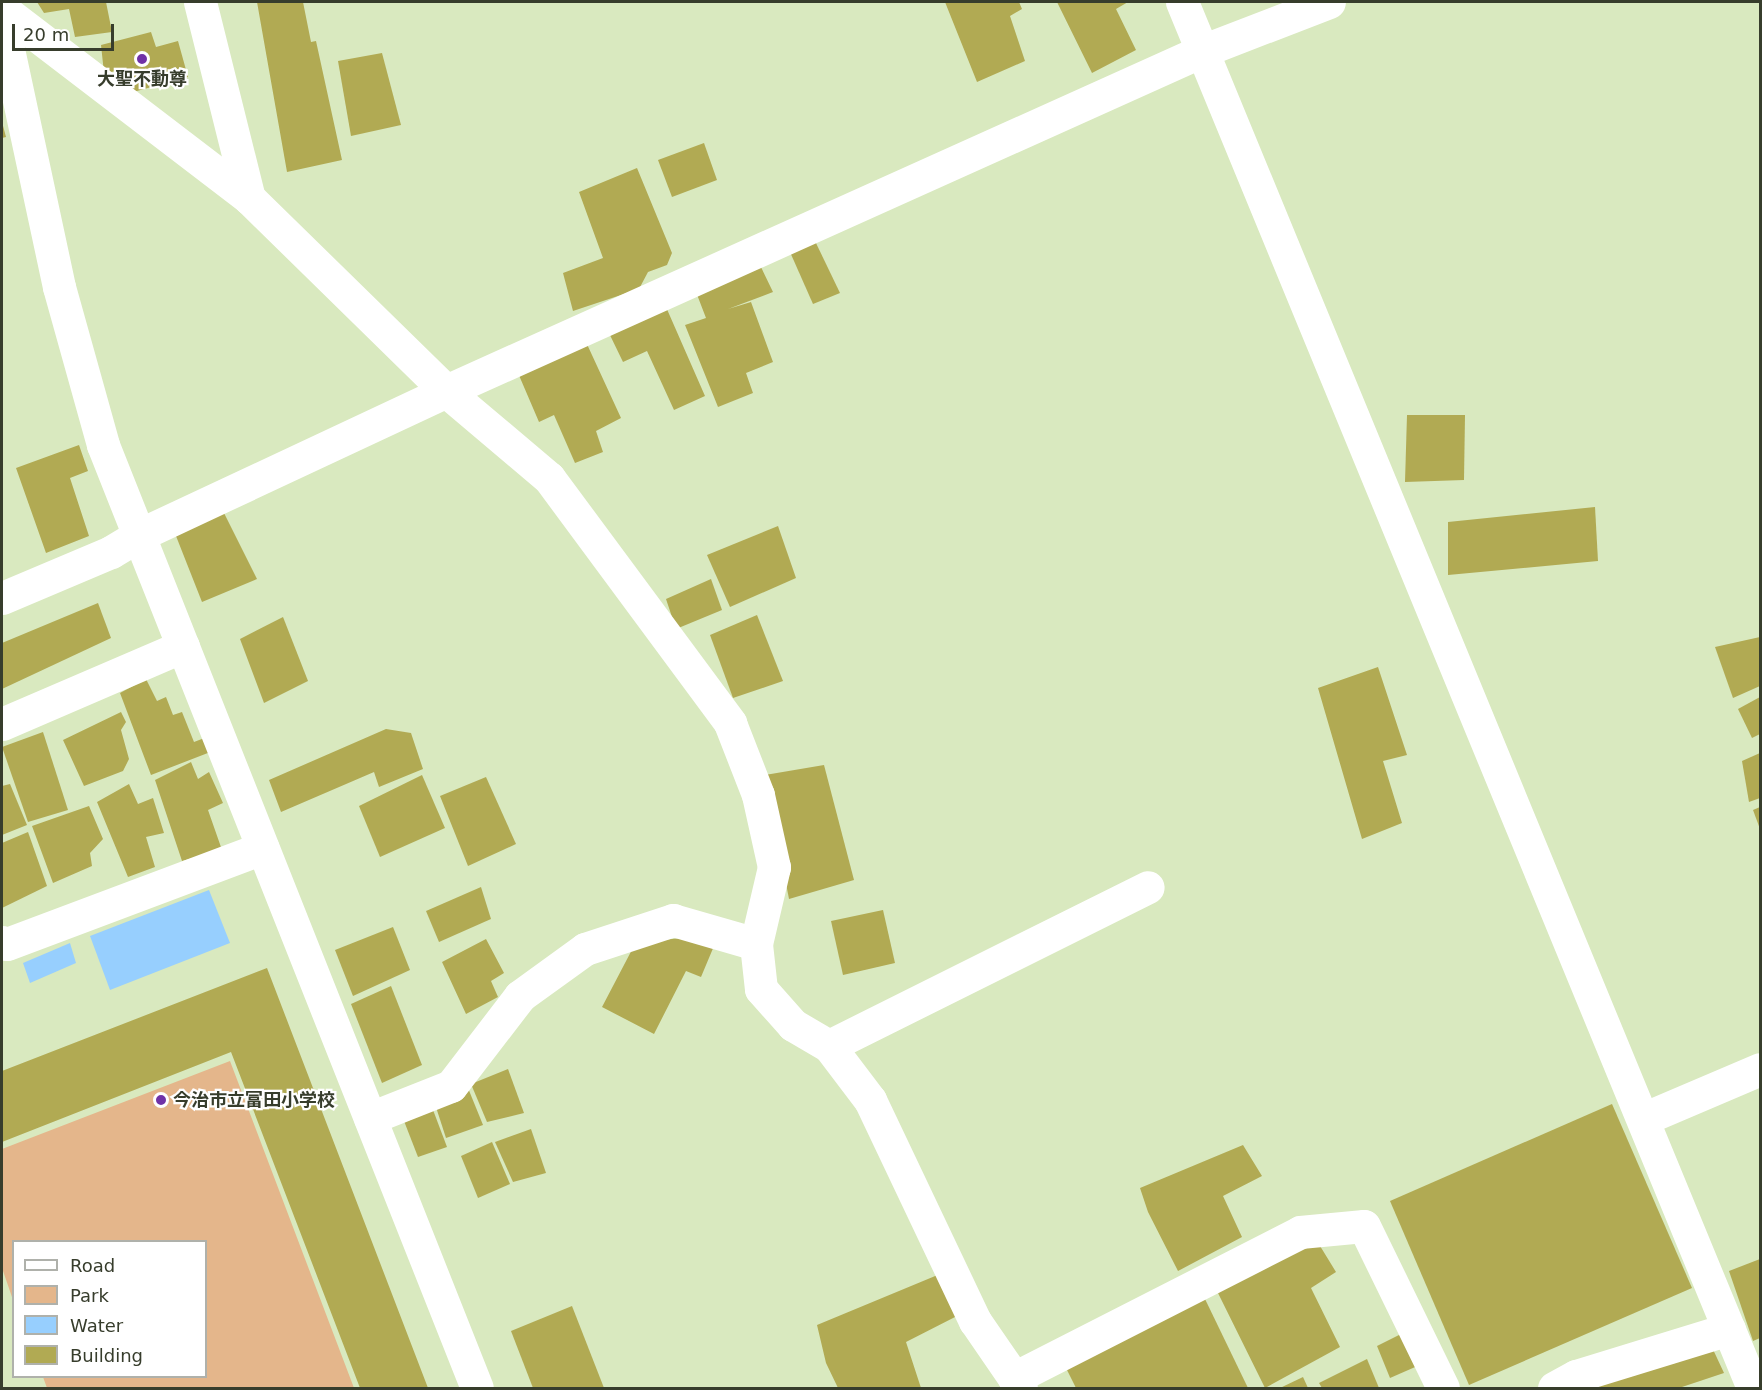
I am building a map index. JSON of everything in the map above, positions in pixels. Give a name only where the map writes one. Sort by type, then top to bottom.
[{"type":"street","points":[[200,2],[249,198]]},
{"type":"street","points":[[1182,2],[1754,1389]]},
{"type":"street","points":[[2,598],[111,552],[139,535],[446,391],[1203,51],[1329,2]]},
{"type":"street","points":[[2,9],[249,198],[446,391],[549,477],[730,723],[758,795],[774,867],[756,944],[761,988],[793,1025],[829,1046],[870,1100],[975,1321],[1018,1383],[1300,1232],[1364,1226],[1443,1389]]},
{"type":"street","points":[[2,21],[59,287],[104,445],[477,1389]]},
{"type":"street","points":[[2,724],[183,646]]},
{"type":"street","points":[[2,942],[6,944],[263,848]]},
{"type":"street","points":[[829,1046],[1148,887]]},
{"type":"street","points":[[370,1118],[451,1086],[520,996],[585,949],[673,920],[756,944]]},
{"type":"street","points":[[1643,1119],[1761,1069]]},
{"type":"street","points":[[1554,1389],[1576,1376],[1729,1329]]},
{"type":"green space","points":[[230,1061],[354,1388],[47,1388],[43,1378],[207,1378],[207,1240],[12,1240],[12,1297],[2,1268],[2,1149]]},
{"type":"water","points":[[209,890],[230,943],[110,990],[90,936]]},
{"type":"water","points":[[70,943],[76,963],[30,983],[23,963]]},
{"type":"building","points":[[37,2],[106,2],[112,32],[75,37],[69,9],[44,13]]},
{"type":"building","points":[[257,2],[303,2],[311,42],[316,41],[342,160],[287,172]]},
{"type":"building","points":[[945,2],[1019,2],[1022,9],[1010,16],[1025,61],[977,82]]},
{"type":"building","points":[[1057,2],[1128,2],[1116,9],[1136,50],[1092,73]]},
{"type":"building","name":"大聖不動尊","points":[[151,32],[156,47],[178,41],[188,77],[126,94],[123,70],[104,73],[101,45]]},
{"type":"building","points":[[382,53],[401,125],[351,136],[338,61]]},
{"type":"building","points":[[2,122],[6,137],[2,138]]},
{"type":"building","points":[[704,143],[717,180],[672,197],[658,160]]},
{"type":"building","points":[[637,168],[672,253],[667,265],[648,272],[639,289],[573,311],[563,273],[603,258],[579,192]]},
{"type":"building","points":[[815,241],[840,293],[813,304],[790,252]]},
{"type":"building","points":[[759,263],[773,292],[728,309],[751,302],[773,362],[746,373],[753,393],[718,407],[685,325],[706,318],[696,292]]},
{"type":"building","points":[[666,307],[705,396],[674,410],[647,351],[623,362],[608,331]]},
{"type":"building","points":[[586,342],[621,418],[596,431],[603,452],[575,463],[554,415],[539,422],[518,373]]},
{"type":"building","points":[[1407,415],[1465,415],[1464,480],[1405,482]]},
{"type":"building","points":[[79,445],[88,471],[70,478],[89,536],[46,553],[16,468]]},
{"type":"building","points":[[1595,507],[1598,561],[1448,575],[1448,522]]},
{"type":"building","points":[[223,511],[257,579],[202,602],[176,536]]},
{"type":"building","points":[[778,526],[796,578],[730,607],[707,555]]},
{"type":"building","points":[[711,579],[722,610],[676,629],[666,599]]},
{"type":"building","points":[[98,603],[111,638],[2,689],[2,643]]},
{"type":"building","points":[[757,615],[783,681],[733,698],[710,635]]},
{"type":"building","points":[[283,617],[308,681],[264,703],[240,639]]},
{"type":"building","points":[[1760,637],[1760,686],[1733,698],[1715,647]]},
{"type":"building","points":[[1378,667],[1407,755],[1383,761],[1402,823],[1362,839],[1318,688]]},
{"type":"building","points":[[146,679],[157,701],[166,697],[173,715],[182,712],[194,742],[207,737],[213,751],[151,775],[120,693]]},
{"type":"building","points":[[1760,697],[1760,734],[1752,738],[1738,709]]},
{"type":"building","points":[[121,712],[126,722],[121,730],[129,759],[123,771],[84,786],[63,740]]},
{"type":"building","points":[[386,729],[411,733],[423,769],[379,787],[374,772],[281,812],[269,780]]},
{"type":"building","points":[[43,732],[68,810],[28,822],[2,747]]},
{"type":"building","points":[[1760,753],[1760,798],[1749,802],[1742,761]]},
{"type":"building","points":[[191,762],[198,779],[209,772],[223,803],[208,810],[222,850],[182,861],[155,780]]},
{"type":"building","points":[[824,765],[854,880],[789,899],[765,775]]},
{"type":"building","points":[[422,775],[445,828],[380,857],[359,806]]},
{"type":"building","points":[[486,777],[516,844],[468,866],[440,796]]},
{"type":"building","points":[[10,784],[27,825],[2,835],[2,786]]},
{"type":"building","points":[[129,784],[138,804],[153,798],[164,833],[146,837],[155,867],[128,877],[97,802]]},
{"type":"building","points":[[89,806],[103,839],[90,853],[92,866],[53,883],[32,826]]},
{"type":"building","points":[[1760,807],[1760,829],[1753,810]]},
{"type":"building","points":[[28,832],[47,886],[2,908],[2,843]]},
{"type":"building","points":[[481,887],[491,919],[439,942],[426,911]]},
{"type":"building","points":[[883,910],[895,963],[843,975],[831,921]]},
{"type":"building","points":[[393,927],[410,970],[353,996],[335,950]]},
{"type":"building","points":[[696,937],[714,946],[701,977],[686,971],[654,1034],[602,1007],[636,942]]},
{"type":"building","points":[[486,939],[504,973],[491,981],[498,997],[466,1014],[442,962]]},
{"type":"building","points":[[267,968],[428,1388],[360,1388],[231,1052],[2,1142],[2,1071]]},
{"type":"building","points":[[391,986],[422,1065],[382,1083],[351,1004]]},
{"type":"building","points":[[508,1069],[524,1113],[487,1122],[471,1084]]},
{"type":"building","points":[[468,1088],[483,1125],[446,1138],[434,1101]]},
{"type":"building","points":[[430,1102],[447,1147],[418,1157],[404,1121]]},
{"type":"building","points":[[1612,1104],[1692,1288],[1469,1385],[1390,1201]]},
{"type":"building","points":[[531,1129],[546,1173],[513,1182],[495,1142]]},
{"type":"building","points":[[492,1142],[510,1184],[478,1198],[461,1156]]},
{"type":"building","points":[[1243,1145],[1262,1176],[1223,1196],[1242,1237],[1178,1271],[1148,1212],[1140,1188]]},
{"type":"building","points":[[1317,1241],[1336,1272],[1311,1288],[1340,1347],[1265,1388],[1216,1289]]},
{"type":"building","points":[[1760,1259],[1760,1338],[1753,1341],[1729,1271]]},
{"type":"building","points":[[940,1274],[957,1316],[906,1342],[921,1388],[838,1388],[826,1363],[817,1325]]},
{"type":"building","points":[[1205,1299],[1248,1388],[1076,1388],[1066,1368]]},
{"type":"building","points":[[572,1306],[604,1388],[533,1388],[511,1331]]},
{"type":"building","points":[[1407,1331],[1422,1364],[1390,1378],[1377,1346]]},
{"type":"building","points":[[1710,1343],[1724,1373],[1679,1388],[1584,1388]]},
{"type":"building","points":[[1367,1359],[1379,1388],[1322,1388],[1319,1383]]},
{"type":"building","points":[[1303,1377],[1308,1388],[1280,1388]]},
{"type":"place","name":"大聖不動尊","points":[[142,59]]},
{"type":"place","name":"今治市立富田小学校","points":[[161,1100]]}]
